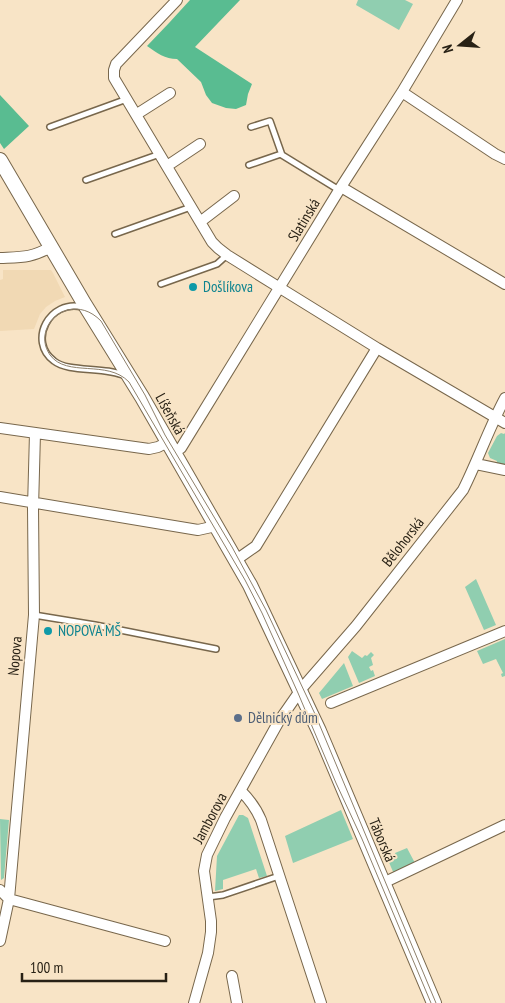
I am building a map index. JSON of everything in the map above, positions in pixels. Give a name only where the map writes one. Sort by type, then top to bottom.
[{"type":"street","points":[[177,0],[116,64],[114,78],[212,242],[227,255],[377,348],[505,423]]},
{"type":"street","name":"Slatinská","points":[[171,448],[182,448],[457,0]]},
{"type":"street","points":[[402,92],[505,159]]},
{"type":"street","points":[[137,114],[170,93]]},
{"type":"street","points":[[167,166],[200,144]]},
{"type":"street","name":"Líšeňská","points":[[0,160],[131,379],[236,560],[264,611],[300,690]]},
{"type":"street","points":[[341,189],[505,284]]},
{"type":"street","points":[[200,222],[234,196]]},
{"type":"street","points":[[0,258],[28,257],[52,247]]},
{"type":"street","points":[[236,560],[256,546],[377,348]]},
{"type":"street","name":"Bělohorská","points":[[300,690],[356,626],[464,490],[505,398]]},
{"type":"street","points":[[0,428],[150,449],[158,447],[171,448]]},
{"type":"street","name":"Nopova","points":[[0,941],[9,899],[34,615],[33,502],[35,433]]},
{"type":"street","points":[[476,464],[505,470]]},
{"type":"street","points":[[0,497],[198,530],[216,526]]},
{"type":"street","points":[[331,703],[505,631]]},
{"type":"street","name":"Jamborova","points":[[194,1003],[208,953],[211,932],[204,871],[207,855],[279,721],[300,690]]},
{"type":"street","name":"Táborská","points":[[300,690],[434,1003]]},
{"type":"street","points":[[241,791],[257,811],[321,1003]]},
{"type":"street","points":[[383,883],[505,825]]},
{"type":"street","points":[[0,890],[9,899],[164,941]]},
{"type":"street","points":[[232,976],[237,1003]]},
{"type":"lane","points":[[50,127],[127,99]]},
{"type":"lane","points":[[251,127],[270,120],[281,154],[341,189]]},
{"type":"lane","points":[[86,180],[160,154]]},
{"type":"lane","points":[[249,165],[281,154]]},
{"type":"lane","points":[[115,234],[191,207]]},
{"type":"lane","points":[[162,284],[217,264],[227,255]]},
{"type":"lane","points":[[88,309],[72,305],[59,309],[54,313],[45,325],[43,333],[46,353],[54,361],[63,365],[110,371],[131,379]]},
{"type":"lane","points":[[34,615],[216,649]]},
{"type":"lane","points":[[208,897],[223,895],[280,876]]},
{"type":"shaded area","points":[[3,270],[51,270],[65,297],[46,307],[40,314],[34,329],[0,331],[0,280],[3,279]]},
{"type":"green space","points":[[190,0],[240,0],[195,47],[252,84],[246,105],[236,109],[212,103],[206,95],[201,82],[177,59],[165,57],[147,46]]},
{"type":"green space","points":[[358,0],[405,0],[413,4],[399,30],[356,5]]},
{"type":"green space","points":[[0,95],[29,126],[4,149],[0,143]]},
{"type":"green space","points":[[505,433],[505,466],[496,464],[497,461],[490,458],[488,453],[497,436]]},
{"type":"green space","points":[[476,579],[496,625],[484,630],[465,587]]},
{"type":"green space","points":[[505,639],[505,676],[502,677],[501,674],[503,673],[496,659],[483,664],[477,651]]},
{"type":"green space","points":[[352,651],[362,658],[371,652],[374,655],[371,658],[373,665],[369,667],[371,671],[373,670],[375,676],[359,683],[348,657]]},
{"type":"green space","points":[[344,663],[353,686],[322,699],[319,693]]},
{"type":"green space","points":[[341,810],[353,839],[293,863],[285,836]]},
{"type":"green space","points":[[239,815],[248,818],[267,876],[259,878],[256,869],[223,880],[223,889],[215,891],[217,856]]},
{"type":"green space","points":[[0,819],[9,820],[4,878],[1,880]]},
{"type":"green space","points":[[407,848],[415,863],[394,874],[388,860],[396,856],[395,853]]},
{"type":"tram line","points":[[431,1003],[362,839],[262,613],[245,580],[129,382],[120,375],[110,371],[66,366],[57,362],[50,355],[45,344],[45,333],[49,323],[66,310],[78,309],[89,312],[101,321],[145,395],[165,435],[232,547],[266,610],[315,714],[436,1003]]},
{"type":"place","name":"Došlíkova","points":[[193,287]]},
{"type":"place","name":"NOPOVA MŠ","points":[[48,631]]},
{"type":"place","name":"Dělnický dům","points":[[238,718]]}]
